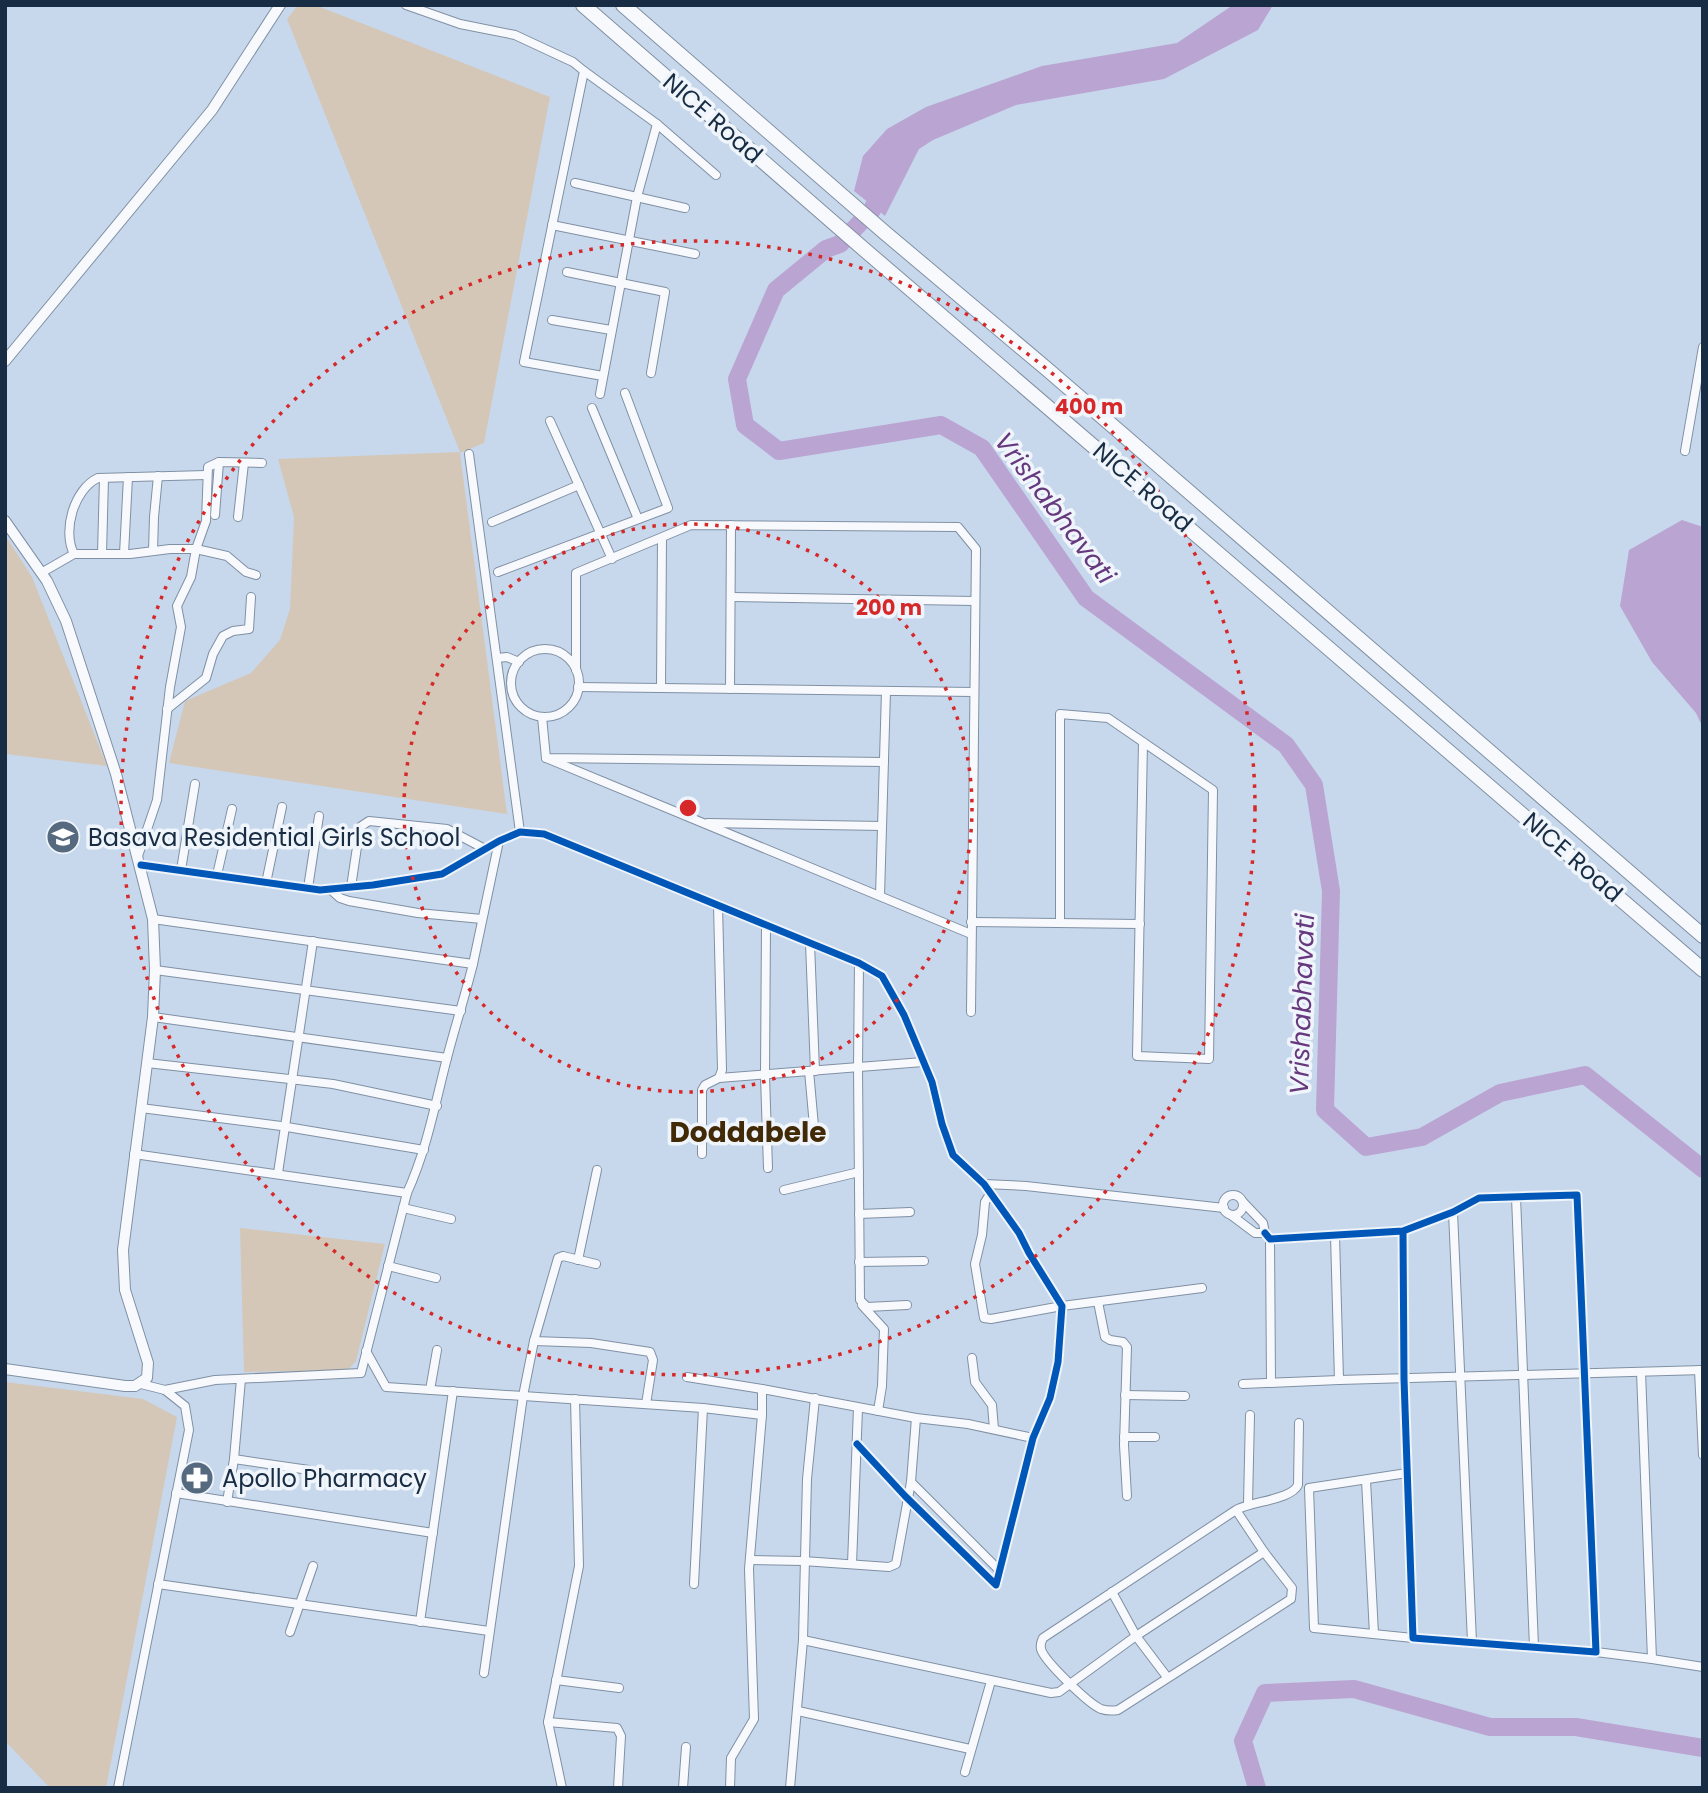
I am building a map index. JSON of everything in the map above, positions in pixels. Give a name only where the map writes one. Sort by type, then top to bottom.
[{"type":"highway","name":"NICE Road","points":[[583,5],[808,202],[1703,970]]},
{"type":"highway","name":"NICE Road","points":[[623,5],[1703,936]]},
{"type":"street","points":[[5,361],[212,110],[280,5]]},
{"type":"street","points":[[406,5],[460,24],[515,35],[573,62],[657,124],[716,175]]},
{"type":"street","points":[[584,71],[524,362],[603,376]]},
{"type":"street","points":[[600,394],[637,197],[657,124]]},
{"type":"street","points":[[575,183],[685,208]]},
{"type":"street","points":[[552,225],[695,254]]},
{"type":"street","points":[[567,272],[665,292],[651,373]]},
{"type":"street","points":[[552,320],[611,330]]},
{"type":"street","points":[[1685,451],[1703,346]]},
{"type":"street","points":[[498,572],[668,508],[625,393]]},
{"type":"street","points":[[592,408],[638,519]]},
{"type":"street","points":[[550,422],[612,559]]},
{"type":"street","points":[[469,454],[520,832]]},
{"type":"street","points":[[215,515],[219,462]]},
{"type":"street","points":[[139,861],[157,800],[167,709],[181,627],[177,606],[191,577],[196,549],[206,521],[206,475],[211,464],[219,462],[262,463]]},
{"type":"street","points":[[238,517],[244,463]]},
{"type":"street","points":[[74,554],[71,547],[73,506],[92,481],[104,478],[206,475]]},
{"type":"street","points":[[153,551],[158,476]]},
{"type":"street","points":[[124,554],[128,477]]},
{"type":"street","points":[[102,554],[104,478]]},
{"type":"street","points":[[492,522],[579,485]]},
{"type":"street","points":[[5,521],[41,573],[66,621],[116,774],[153,919],[153,1017],[123,1239],[122,1264],[128,1301],[148,1363],[147,1378],[141,1384]]},
{"type":"street","points":[[576,670],[567,658],[548,650],[533,652],[519,662],[513,671],[511,686],[515,700],[530,713],[541,716],[557,715],[568,708],[576,696],[578,687],[576,573],[691,525],[958,527],[975,549],[971,1012]]},
{"type":"street","points":[[730,689],[731,525]]},
{"type":"street","points":[[661,688],[662,538]]},
{"type":"street","points":[[41,573],[74,554],[196,549],[227,556],[246,572],[256,575]]},
{"type":"street","points":[[167,709],[206,678],[213,654],[223,636],[230,631],[248,629],[251,597]]},
{"type":"street","points":[[731,597],[975,601]]},
{"type":"street","points":[[497,658],[507,657],[519,662]]},
{"type":"street","points":[[578,687],[974,692]]},
{"type":"street","points":[[880,896],[886,691]]},
{"type":"street","points":[[504,712],[514,712],[522,708]]},
{"type":"street","points":[[1060,923],[1060,715],[1108,718],[1143,742],[1213,790],[1209,1059],[1138,1056],[1143,742]]},
{"type":"street","points":[[541,716],[546,758]]},
{"type":"street","points":[[546,758],[884,762]]},
{"type":"street","points":[[546,758],[971,934]]},
{"type":"street","points":[[181,870],[195,785]]},
{"type":"street","points":[[266,883],[282,807]]},
{"type":"street","points":[[217,875],[232,809]]},
{"type":"street","points":[[308,888],[319,816]]},
{"type":"street","points":[[351,887],[360,827],[369,821],[447,829],[485,849]]},
{"type":"street","points":[[702,822],[882,826]]},
{"type":"street","points":[[139,861],[266,883],[330,889],[442,874],[520,832],[544,834],[859,963],[882,976],[904,1015],[932,1082],[953,1155],[984,1184],[1019,1233],[1062,1306],[1057,1369],[1050,1398],[1033,1438],[996,1585],[908,1499],[857,1444]]},
{"type":"street","points":[[165,1390],[215,1380],[361,1373],[407,1193],[437,1106],[447,1058],[473,964],[499,841]]},
{"type":"street","points":[[330,889],[340,898],[349,901],[418,913],[482,919]]},
{"type":"street","points":[[718,905],[722,1070],[719,1078]]},
{"type":"street","points":[[153,919],[473,964]]},
{"type":"street","points":[[971,922],[1140,924]]},
{"type":"street","points":[[766,925],[765,1076],[768,1168]]},
{"type":"street","points":[[278,1174],[313,941]]},
{"type":"street","points":[[810,943],[815,1137]]},
{"type":"street","points":[[859,963],[860,1300],[884,1329],[882,1386],[878,1411]]},
{"type":"street","points":[[155,970],[461,1011]]},
{"type":"street","points":[[153,1017],[447,1058]]},
{"type":"street","points":[[702,1154],[702,1090],[705,1085],[719,1078],[923,1062]]},
{"type":"street","points":[[147,1063],[333,1084],[437,1106]]},
{"type":"street","points":[[141,1108],[285,1126],[424,1150]]},
{"type":"street","points":[[134,1154],[407,1193]]},
{"type":"street","points":[[578,1260],[597,1170]]},
{"type":"street","points":[[784,1190],[859,1172]]},
{"type":"street","points":[[984,1184],[1224,1208],[1255,1233],[1267,1236],[1403,1231],[1453,1212],[1479,1198],[1577,1195],[1596,1652]]},
{"type":"street","points":[[989,1194],[985,1202],[982,1235],[975,1265],[983,1317],[991,1319],[1062,1306],[1202,1288]]},
{"type":"street","points":[[1224,1208],[1224,1201],[1231,1195],[1240,1197],[1263,1223],[1267,1236],[1271,1383]]},
{"type":"street","points":[[1516,1197],[1534,1647]]},
{"type":"street","points":[[1231,1215],[1241,1212],[1243,1202]]},
{"type":"street","points":[[403,1209],[451,1219]]},
{"type":"street","points":[[859,1214],[910,1212]]},
{"type":"street","points":[[1453,1212],[1472,1642]]},
{"type":"street","points":[[1403,1231],[1404,1379],[1413,1638]]},
{"type":"street","points":[[1335,1235],[1339,1380]]},
{"type":"street","points":[[484,1673],[523,1395],[534,1341],[558,1258],[563,1256],[596,1264]]},
{"type":"street","points":[[859,1262],[924,1261]]},
{"type":"street","points":[[388,1266],[436,1278]]},
{"type":"street","points":[[1098,1303],[1105,1336],[1110,1340],[1123,1342],[1126,1347],[1124,1437],[1128,1496]]},
{"type":"street","points":[[862,1304],[867,1307],[907,1306]]},
{"type":"street","points":[[534,1341],[591,1343],[650,1352],[653,1360],[646,1404]]},
{"type":"street","points":[[430,1390],[437,1350]]},
{"type":"street","points":[[366,1351],[386,1387],[703,1408],[762,1415]]},
{"type":"street","points":[[972,1359],[975,1382],[992,1405],[993,1429]]},
{"type":"street","points":[[5,1369],[125,1386],[141,1384],[165,1390],[185,1406],[189,1430],[118,1788]]},
{"type":"street","points":[[1243,1384],[1701,1370],[1703,1455]]},
{"type":"street","points":[[1642,1372],[1652,1659]]},
{"type":"street","points":[[687,1377],[916,1418],[968,1424],[1033,1438]]},
{"type":"street","points":[[227,1502],[241,1379]]},
{"type":"street","points":[[730,1788],[731,1758],[754,1719],[750,1560],[762,1389]]},
{"type":"street","points":[[420,1622],[453,1391]]},
{"type":"street","points":[[1125,1395],[1185,1396]]},
{"type":"street","points":[[790,1788],[803,1640],[807,1479],[815,1398]]},
{"type":"street","points":[[562,1788],[548,1722],[579,1566],[575,1399]]},
{"type":"street","points":[[694,1584],[703,1408]]},
{"type":"street","points":[[852,1564],[858,1408]]},
{"type":"street","points":[[1248,1503],[1250,1415]]},
{"type":"street","points":[[750,1560],[889,1567],[896,1564],[911,1482],[916,1418]]},
{"type":"street","points":[[1236,1510],[1292,1588],[1291,1599],[1114,1711],[1096,1706],[1070,1684],[1042,1652],[1041,1642],[1046,1635],[1236,1510],[1248,1503],[1287,1495],[1297,1488],[1299,1423]]},
{"type":"street","points":[[1124,1437],[1155,1437]]},
{"type":"street","points":[[234,1459],[309,1470]]},
{"type":"street","points":[[1408,1473],[1309,1488],[1314,1628],[1596,1652],[1703,1667]]},
{"type":"street","points":[[1366,1480],[1374,1634]]},
{"type":"street","points":[[911,1482],[1000,1571]]},
{"type":"street","points":[[176,1493],[433,1533]]},
{"type":"street","points":[[803,1640],[991,1681],[1051,1693],[1059,1692],[1136,1636],[1264,1552]]},
{"type":"street","points":[[290,1632],[313,1566]]},
{"type":"street","points":[[158,1584],[489,1631]]},
{"type":"street","points":[[1112,1592],[1136,1636],[1167,1677]]},
{"type":"street","points":[[556,1680],[619,1688]]},
{"type":"street","points":[[965,1772],[991,1681]]},
{"type":"street","points":[[798,1711],[970,1749]]},
{"type":"street","points":[[548,1722],[617,1728],[621,1736],[618,1788]]},
{"type":"street","points":[[683,1788],[686,1747]]},
{"type":"shaded area","points":[[298,5],[315,5],[550,97],[484,443],[460,453],[507,814],[169,763],[185,701],[251,673],[280,640],[290,609],[294,517],[278,459],[460,452],[287,19]]},
{"type":"shaded area","points":[[1233,5],[1273,5],[1258,30],[1164,79],[1016,105],[933,140],[919,149],[885,216],[854,191],[863,156],[887,129],[926,107],[1042,66],[1177,43]]},
{"type":"shaded area","points":[[1682,520],[1703,527],[1703,728],[1696,713],[1652,662],[1620,606],[1629,550]]},
{"type":"shaded area","points":[[5,535],[32,577],[107,766],[5,754]]},
{"type":"shaded area","points":[[240,1228],[385,1244],[356,1361],[348,1370],[244,1372]]},
{"type":"shaded area","points":[[5,1382],[143,1399],[177,1417],[106,1788],[50,1788],[5,1741]]},
{"type":"waterway","name":"Vrishabhavati","points":[[883,186],[872,210],[840,244],[826,249],[776,290],[737,379],[745,425],[779,451],[941,425],[982,448],[1086,598],[1286,745],[1314,785],[1331,891],[1325,1110],[1366,1147],[1422,1137],[1500,1093],[1585,1075],[1703,1169]]},
{"type":"waterway","name":"Vrishabhavati","points":[[1257,1788],[1243,1741],[1265,1693],[1354,1689],[1490,1727],[1576,1727],[1703,1748]]},
{"type":"cycle path","points":[[141,865],[320,890],[442,874],[520,832],[544,834],[859,963],[882,976],[904,1015],[932,1082],[953,1155],[984,1184],[1019,1233],[1062,1306],[1058,1362],[1050,1398],[1033,1438],[996,1585],[905,1496],[857,1444]]},
{"type":"cycle path","points":[[1265,1233],[1270,1239],[1403,1231],[1453,1212],[1479,1198],[1577,1195],[1596,1652],[1413,1638],[1404,1379],[1403,1231]]},
{"type":"place","name":"Basava Residential Girls School","points":[[63,837]]},
{"type":"place","name":"Apollo Pharmacy","points":[[197,1478]]},
{"type":"district","name":"Doddabele","points":[[748,1132]]}]
